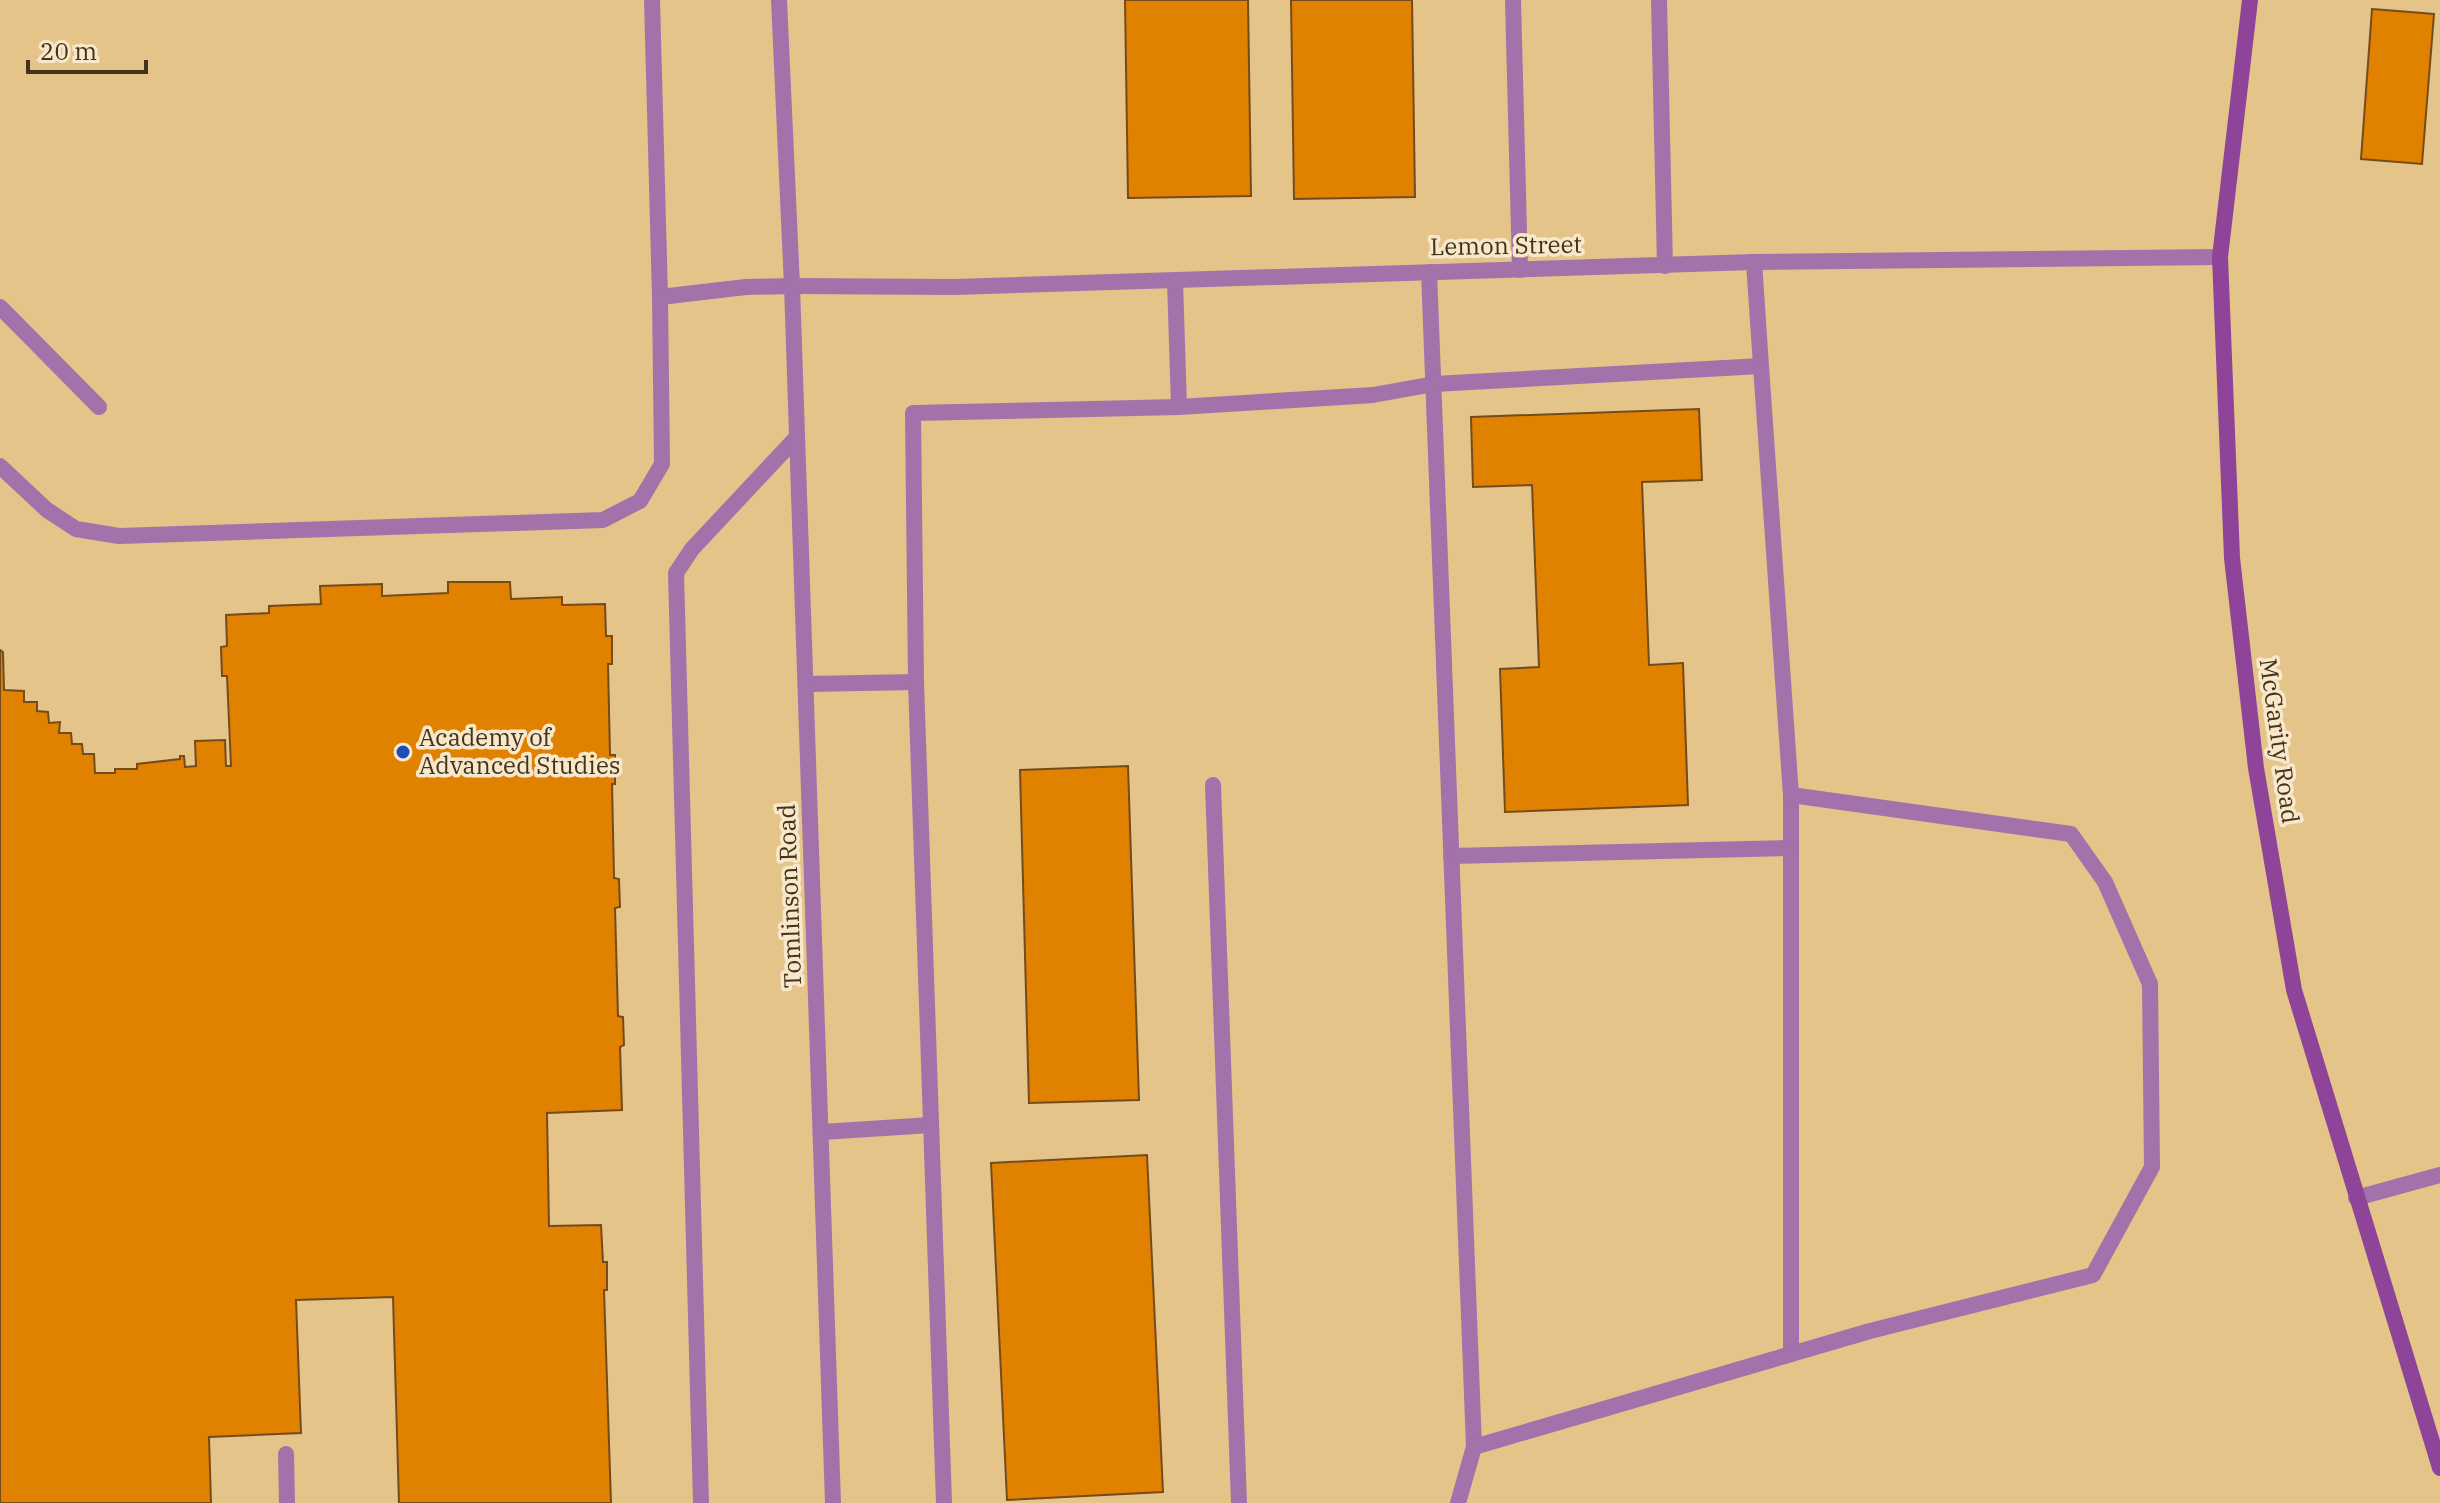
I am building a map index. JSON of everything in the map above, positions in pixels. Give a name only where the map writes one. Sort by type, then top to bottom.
[{"type":"street","name":"Tomlinson Road","points":[[779,0],[792,286],[833,1503]]},
{"type":"street","points":[[1513,0],[1520,270]]},
{"type":"street","points":[[1659,0],[1665,266]]},
{"type":"street","name":"McGarity Road","points":[[2250,0],[2220,257],[2232,558],[2256,768],[2294,990],[2440,1468]]},
{"type":"street","points":[[0,466],[47,510],[76,529],[119,536],[603,520],[640,501],[662,464],[653,8]]},
{"type":"street","name":"Lemon Street","points":[[660,297],[746,287],[955,287],[1754,262],[2220,257]]},
{"type":"street","points":[[1754,262],[1791,795],[1791,1354]]},
{"type":"street","points":[[1429,272],[1474,1447],[1458,1503]]},
{"type":"street","points":[[1175,281],[1179,407]]},
{"type":"street","points":[[0,307],[99,407]]},
{"type":"street","points":[[944,1503],[916,682],[913,413],[1179,407],[1373,395],[1434,384],[1761,366]]},
{"type":"street","points":[[701,1503],[676,573],[692,549],[796,438]]},
{"type":"street","points":[[806,684],[916,682]]},
{"type":"street","points":[[1213,785],[1239,1503]]},
{"type":"street","points":[[1474,1447],[1870,1331],[2093,1275],[2152,1167],[2150,984],[2105,882],[2071,834],[1791,795]]},
{"type":"street","points":[[1451,856],[1791,848]]},
{"type":"street","points":[[822,1132],[931,1125]]},
{"type":"street","points":[[2356,1198],[2440,1175]]},
{"type":"street","points":[[286,1454],[287,1503]]},
{"type":"building","points":[[1125,0],[1248,0],[1251,196],[1128,198]]},
{"type":"building","points":[[1291,0],[1412,0],[1415,197],[1294,199]]},
{"type":"building","points":[[2372,9],[2434,14],[2422,164],[2361,159]]},
{"type":"building","points":[[1699,409],[1702,480],[1642,482],[1649,665],[1683,663],[1688,805],[1505,812],[1500,669],[1539,667],[1532,485],[1473,487],[1471,417]]},
{"type":"building","points":[[448,582],[510,582],[511,599],[562,597],[562,605],[605,604],[606,636],[612,636],[612,664],[608,664],[610,755],[615,755],[615,784],[612,784],[614,878],[619,879],[620,907],[615,908],[618,1016],[623,1017],[624,1045],[620,1047],[622,1110],[547,1113],[549,1226],[601,1225],[603,1262],[607,1262],[607,1290],[604,1290],[611,1503],[399,1503],[393,1297],[296,1300],[301,1433],[209,1437],[211,1503],[0,1503],[0,650],[3,652],[4,690],[24,691],[24,702],[37,702],[37,711],[48,712],[49,723],[60,722],[59,733],[71,733],[72,744],[82,744],[83,754],[94,754],[95,773],[137,769],[137,764],[180,759],[180,756],[184,756],[185,767],[196,766],[195,741],[225,740],[226,766],[231,766],[227,676],[222,676],[221,647],[227,646],[226,615],[269,613],[269,606],[321,604],[320,586],[382,584],[382,596],[448,593]]},
{"type":"building","points":[[1128,766],[1139,1100],[1029,1103],[1020,770]]},
{"type":"building","points":[[1147,1155],[1163,1492],[1007,1500],[991,1163]]},
{"type":"place","name":"Academy of Advanced Studies","points":[[403,752]]}]
